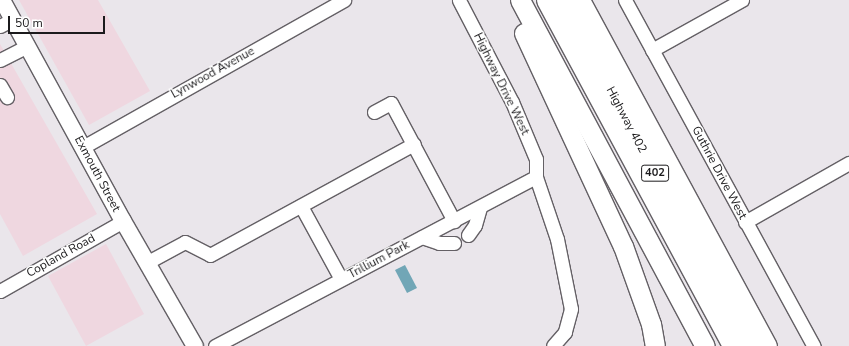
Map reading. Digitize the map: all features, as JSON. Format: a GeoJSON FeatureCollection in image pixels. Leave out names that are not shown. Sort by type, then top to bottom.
{"type":"FeatureCollection","features":[{"type":"Feature","properties":{"kind":"highway"},"geometry":{"type":"LineString","coordinates":[[507,0],[548,81],[623,246],[651,324],[655,346]]}},
{"type":"Feature","properties":{"kind":"highway"},"geometry":{"type":"LineString","coordinates":[[520,0],[705,346]]}},
{"type":"Feature","properties":{"kind":"highway"},"geometry":{"type":"LineString","coordinates":[[546,0],[732,346]]}},
{"type":"Feature","properties":{"kind":"highway","name":"Highway 402"},"geometry":{"type":"LineString","coordinates":[[562,0],[748,346]]}},
{"type":"Feature","properties":{"kind":"highway"},"geometry":{"type":"LineString","coordinates":[[580,0],[767,346]]}},
{"type":"Feature","properties":{"kind":"main road","name":"Exmouth Street"},"geometry":{"type":"LineString","coordinates":[[2,0],[6,22],[27,46],[83,147],[122,222],[195,346]]}},
{"type":"Feature","properties":{"kind":"street","name":"Lynwood Avenue"},"geometry":{"type":"LineString","coordinates":[[83,147],[344,0]]}},
{"type":"Feature","properties":{"kind":"street","name":"Highway Drive West"},"geometry":{"type":"LineString","coordinates":[[459,0],[512,102],[536,159],[537,173],[557,239],[571,309],[565,332],[553,346]]}},
{"type":"Feature","properties":{"kind":"street","name":"Guthrie Drive West"},"geometry":{"type":"LineString","coordinates":[[625,0],[814,346]]}},
{"type":"Feature","properties":{"kind":"street"},"geometry":{"type":"LineString","coordinates":[[652,50],[742,0]]}},
{"type":"Feature","properties":{"kind":"street"},"geometry":{"type":"LineString","coordinates":[[0,60],[27,46]]}},
{"type":"Feature","properties":{"kind":"street"},"geometry":{"type":"LineString","coordinates":[[0,85],[7,97]]}},
{"type":"Feature","properties":{"kind":"street"},"geometry":{"type":"LineString","coordinates":[[374,112],[391,103],[454,220]]}},
{"type":"Feature","properties":{"kind":"street"},"geometry":{"type":"LineString","coordinates":[[146,263],[185,242],[210,256],[414,144]]}},
{"type":"Feature","properties":{"kind":"street"},"geometry":{"type":"LineString","coordinates":[[745,222],[849,163]]}},
{"type":"Feature","properties":{"kind":"street","name":"Trillium Park"},"geometry":{"type":"LineString","coordinates":[[215,346],[454,220],[480,208],[537,173]]}},
{"type":"Feature","properties":{"kind":"street"},"geometry":{"type":"LineString","coordinates":[[301,206],[341,280]]}},
{"type":"Feature","properties":{"kind":"street"},"geometry":{"type":"LineString","coordinates":[[468,235],[475,224],[480,208]]}},
{"type":"Feature","properties":{"kind":"street","name":"Copland Road"},"geometry":{"type":"LineString","coordinates":[[0,291],[122,222]]}},
{"type":"Feature","properties":{"kind":"street"},"geometry":{"type":"LineString","coordinates":[[422,237],[439,242],[454,243]]}},
{"type":"Feature","properties":{"kind":"shaded area"},"geometry":{"type":"Polygon","coordinates":[[[19,0],[98,0],[150,91],[89,125],[19,0]]]}},
{"type":"Feature","properties":{"kind":"shaded area"},"geometry":{"type":"Polygon","coordinates":[[[0,44],[97,214],[23,256],[0,214],[0,44]]]}},
{"type":"Feature","properties":{"kind":"shaded area"},"geometry":{"type":"Polygon","coordinates":[[[106,244],[144,314],[86,346],[48,276],[106,244]]]}},
{"type":"Feature","properties":{"kind":"water"},"geometry":{"type":"Polygon","coordinates":[[[405,265],[417,288],[407,293],[395,270],[405,265]]]}}]}
